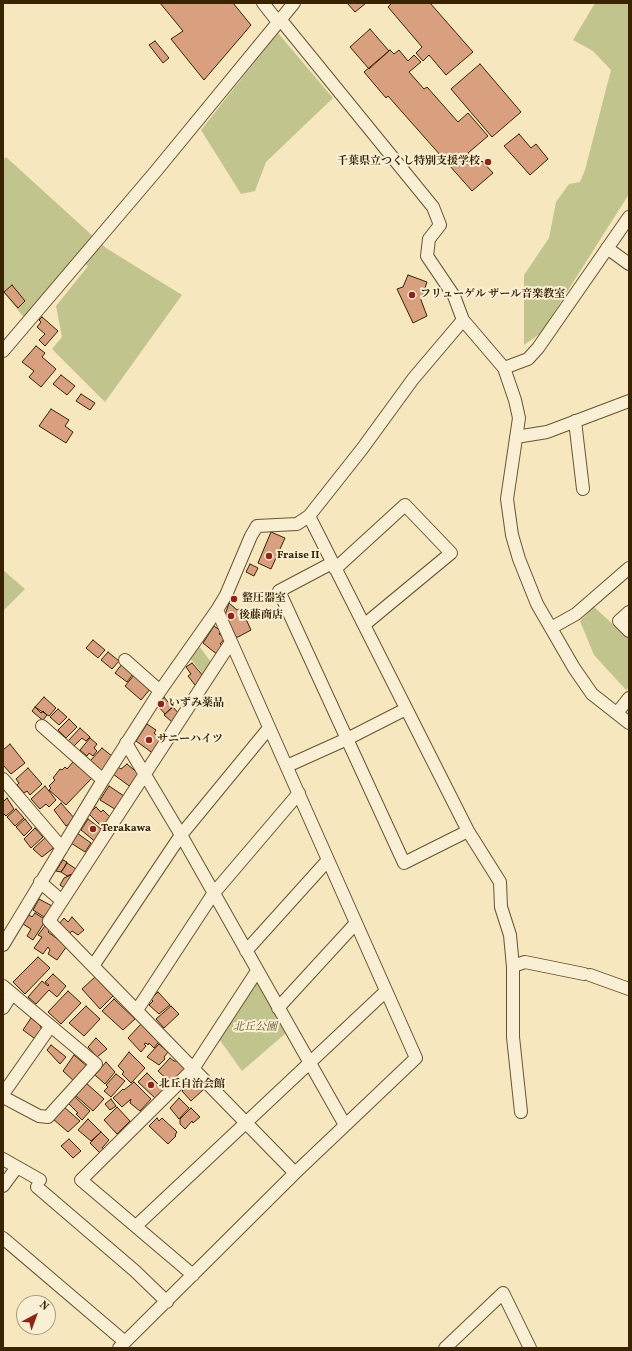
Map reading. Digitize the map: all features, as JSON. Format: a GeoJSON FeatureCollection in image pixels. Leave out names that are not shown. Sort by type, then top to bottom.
{"type":"FeatureCollection","features":[{"type":"Feature","properties":{"kind":"street"},"geometry":{"type":"LineString","coordinates":[[263,3],[279,20],[434,207],[440,225],[429,238],[427,256],[454,296],[463,320],[504,368],[515,400],[519,418],[507,499],[512,535],[537,604],[574,668],[592,694],[629,723]]}},
{"type":"Feature","properties":{"kind":"street"},"geometry":{"type":"LineString","coordinates":[[3,352],[156,171],[294,3]]}},
{"type":"Feature","properties":{"kind":"street"},"geometry":{"type":"LineString","coordinates":[[504,368],[528,359],[538,348],[629,217]]}},
{"type":"Feature","properties":{"kind":"street"},"geometry":{"type":"LineString","coordinates":[[607,248],[629,264]]}},
{"type":"Feature","properties":{"kind":"street"},"geometry":{"type":"LineString","coordinates":[[3,945],[126,743],[160,691],[217,610],[226,595],[251,536],[257,526],[297,524],[309,516],[362,449],[413,379],[463,320]]}},
{"type":"Feature","properties":{"kind":"street"},"geometry":{"type":"LineString","coordinates":[[516,437],[547,432],[629,401]]}},
{"type":"Feature","properties":{"kind":"street"},"geometry":{"type":"LineString","coordinates":[[575,421],[583,489]]}},
{"type":"Feature","properties":{"kind":"street"},"geometry":{"type":"LineString","coordinates":[[364,625],[450,553],[405,504],[334,566],[279,591],[404,863],[468,831]]}},
{"type":"Feature","properties":{"kind":"street"},"geometry":{"type":"LineString","coordinates":[[309,516],[468,831],[500,882],[501,907],[510,935],[513,966],[513,1037],[521,1112]]}},
{"type":"Feature","properties":{"kind":"street"},"geometry":{"type":"LineString","coordinates":[[551,628],[576,614],[629,568]]}},
{"type":"Feature","properties":{"kind":"street"},"geometry":{"type":"LineString","coordinates":[[3,1238],[122,1345],[345,1125],[416,1058],[217,610]]}},
{"type":"Feature","properties":{"kind":"street"},"geometry":{"type":"LineString","coordinates":[[629,612],[619,621],[629,631]]}},
{"type":"Feature","properties":{"kind":"street"},"geometry":{"type":"LineString","coordinates":[[231,642],[49,921],[295,1174]]}},
{"type":"Feature","properties":{"kind":"street"},"geometry":{"type":"LineString","coordinates":[[125,660],[160,691]]}},
{"type":"Feature","properties":{"kind":"street"},"geometry":{"type":"LineString","coordinates":[[617,713],[629,698]]}},
{"type":"Feature","properties":{"kind":"street"},"geometry":{"type":"LineString","coordinates":[[287,766],[347,739],[406,709]]}},
{"type":"Feature","properties":{"kind":"street"},"geometry":{"type":"LineString","coordinates":[[42,726],[103,780]]}},
{"type":"Feature","properties":{"kind":"street"},"geometry":{"type":"LineString","coordinates":[[93,966],[181,836],[269,728]]}},
{"type":"Feature","properties":{"kind":"street"},"geometry":{"type":"LineString","coordinates":[[126,743],[181,836],[345,1125]]}},
{"type":"Feature","properties":{"kind":"street"},"geometry":{"type":"LineString","coordinates":[[3,779],[62,848]]}},
{"type":"Feature","properties":{"kind":"street"},"geometry":{"type":"LineString","coordinates":[[137,1010],[213,894],[299,793]]}},
{"type":"Feature","properties":{"kind":"street"},"geometry":{"type":"LineString","coordinates":[[246,951],[328,860]]}},
{"type":"Feature","properties":{"kind":"street"},"geometry":{"type":"LineString","coordinates":[[40,882],[62,901]]}},
{"type":"Feature","properties":{"kind":"street"},"geometry":{"type":"LineString","coordinates":[[278,1008],[356,923]]}},
{"type":"Feature","properties":{"kind":"street"},"geometry":{"type":"LineString","coordinates":[[513,966],[525,962],[587,974],[629,989]]}},
{"type":"Feature","properties":{"kind":"street"},"geometry":{"type":"LineString","coordinates":[[193,1275],[81,1180],[193,1069],[257,971]]}},
{"type":"Feature","properties":{"kind":"street"},"geometry":{"type":"LineString","coordinates":[[3,1008],[8,990],[50,1027],[96,1064],[48,1117],[39,1116],[3,1096],[50,1027]]}},
{"type":"Feature","properties":{"kind":"street"},"geometry":{"type":"LineString","coordinates":[[136,1226],[386,991]]}},
{"type":"Feature","properties":{"kind":"street"},"geometry":{"type":"LineString","coordinates":[[3,1159],[39,1183],[167,1302]]}},
{"type":"Feature","properties":{"kind":"street"},"geometry":{"type":"LineString","coordinates":[[3,1186],[17,1167]]}},
{"type":"Feature","properties":{"kind":"street"},"geometry":{"type":"LineString","coordinates":[[445,1348],[503,1293],[530,1348]]}},
{"type":"Feature","properties":{"kind":"green space"},"geometry":{"type":"Polygon","coordinates":[[[595,3],[629,3],[629,194],[541,333],[524,345],[524,275],[549,238],[556,202],[569,184],[580,182],[585,170],[611,70],[593,51],[573,40],[595,3]]]}},
{"type":"Feature","properties":{"kind":"green space"},"geometry":{"type":"Polygon","coordinates":[[[278,33],[333,98],[266,162],[255,191],[241,194],[201,130],[278,33]]]}},
{"type":"Feature","properties":{"kind":"green space"},"geometry":{"type":"Polygon","coordinates":[[[6,157],[106,248],[182,295],[105,402],[52,349],[62,337],[56,306],[88,266],[78,259],[26,320],[3,292],[3,160],[6,157]]]}},
{"type":"Feature","properties":{"kind":"green space"},"geometry":{"type":"Polygon","coordinates":[[[3,570],[25,589],[3,611],[3,570]]]}},
{"type":"Feature","properties":{"kind":"green space"},"geometry":{"type":"Polygon","coordinates":[[[594,607],[629,639],[629,687],[626,690],[594,655],[580,621],[594,607]]]}},
{"type":"Feature","properties":{"kind":"green space"},"geometry":{"type":"Polygon","coordinates":[[[199,646],[214,666],[206,678],[190,658],[199,646]]]}},
{"type":"Feature","properties":{"kind":"green space","name":"北丘公園"},"geometry":{"type":"Polygon","coordinates":[[[257,981],[286,1033],[242,1071],[219,1039],[257,981]]]}},
{"type":"Feature","properties":{"kind":"building"},"geometry":{"type":"Polygon","coordinates":[[[160,3],[233,3],[251,25],[204,80],[171,39],[183,31],[160,3]]]}},
{"type":"Feature","properties":{"kind":"building"},"geometry":{"type":"Polygon","coordinates":[[[347,3],[366,3],[355,12],[347,3]]]}},
{"type":"Feature","properties":{"kind":"building"},"geometry":{"type":"Polygon","coordinates":[[[392,3],[430,3],[473,52],[446,75],[429,55],[423,61],[416,53],[422,47],[388,7],[392,3]]]}},
{"type":"Feature","properties":{"kind":"building"},"geometry":{"type":"Polygon","coordinates":[[[370,29],[389,51],[369,69],[350,47],[370,29]]]}},
{"type":"Feature","properties":{"kind":"building"},"geometry":{"type":"Polygon","coordinates":[[[155,41],[169,58],[163,63],[149,45],[155,41]]]}},
{"type":"Feature","properties":{"kind":"building"},"geometry":{"type":"Polygon","coordinates":[[[390,50],[394,54],[399,50],[408,61],[414,55],[421,62],[409,72],[424,89],[427,87],[458,122],[468,113],[488,136],[468,153],[478,165],[482,161],[493,173],[472,191],[388,96],[386,98],[364,72],[390,50]]]}},
{"type":"Feature","properties":{"kind":"building"},"geometry":{"type":"Polygon","coordinates":[[[480,64],[521,112],[492,137],[451,89],[480,64]]]}},
{"type":"Feature","properties":{"kind":"building"},"geometry":{"type":"Polygon","coordinates":[[[519,134],[531,148],[536,144],[548,159],[530,175],[504,146],[519,134]]]}},
{"type":"Feature","properties":{"kind":"building","name":"フリューゲル ザール音楽教室"},"geometry":{"type":"Polygon","coordinates":[[[408,275],[427,282],[421,300],[427,316],[413,323],[397,289],[403,287],[408,275]]]}},
{"type":"Feature","properties":{"kind":"building"},"geometry":{"type":"Polygon","coordinates":[[[12,285],[25,301],[18,308],[4,292],[12,285]]]}},
{"type":"Feature","properties":{"kind":"building"},"geometry":{"type":"Polygon","coordinates":[[[42,317],[58,331],[45,346],[39,340],[45,334],[37,327],[41,322],[39,320],[42,317]]]}},
{"type":"Feature","properties":{"kind":"building"},"geometry":{"type":"Polygon","coordinates":[[[36,346],[45,353],[42,357],[56,369],[41,387],[29,377],[34,371],[22,362],[36,346]]]}},
{"type":"Feature","properties":{"kind":"building"},"geometry":{"type":"Polygon","coordinates":[[[61,375],[75,386],[67,395],[53,384],[61,375]]]}},
{"type":"Feature","properties":{"kind":"building"},"geometry":{"type":"Polygon","coordinates":[[[81,394],[95,403],[90,410],[76,401],[81,394]]]}},
{"type":"Feature","properties":{"kind":"building"},"geometry":{"type":"Polygon","coordinates":[[[51,409],[69,420],[65,426],[73,432],[66,443],[39,426],[51,409]]]}},
{"type":"Feature","properties":{"kind":"building","name":"Fraise II"},"geometry":{"type":"Polygon","coordinates":[[[271,532],[285,538],[271,569],[258,563],[271,532]]]}},
{"type":"Feature","properties":{"kind":"building"},"geometry":{"type":"Polygon","coordinates":[[[250,564],[258,568],[254,576],[246,572],[250,564]]]}},
{"type":"Feature","properties":{"kind":"building"},"geometry":{"type":"Polygon","coordinates":[[[229,603],[237,610],[241,608],[251,630],[238,637],[236,637],[225,615],[229,603]]]}},
{"type":"Feature","properties":{"kind":"building"},"geometry":{"type":"Polygon","coordinates":[[[214,626],[221,631],[219,634],[225,638],[220,644],[225,647],[219,656],[203,643],[214,626]]]}},
{"type":"Feature","properties":{"kind":"building"},"geometry":{"type":"Polygon","coordinates":[[[93,640],[105,650],[98,658],[86,648],[93,640]]]}},
{"type":"Feature","properties":{"kind":"building"},"geometry":{"type":"Polygon","coordinates":[[[108,652],[119,661],[112,669],[101,660],[108,652]]]}},
{"type":"Feature","properties":{"kind":"building"},"geometry":{"type":"Polygon","coordinates":[[[192,663],[205,678],[195,685],[188,676],[191,674],[186,667],[192,663]]]}},
{"type":"Feature","properties":{"kind":"building"},"geometry":{"type":"Polygon","coordinates":[[[122,664],[133,674],[127,682],[115,673],[122,664]]]}},
{"type":"Feature","properties":{"kind":"building"},"geometry":{"type":"Polygon","coordinates":[[[135,674],[151,688],[141,700],[125,686],[135,674]]]}},
{"type":"Feature","properties":{"kind":"building"},"geometry":{"type":"Polygon","coordinates":[[[44,697],[56,708],[49,716],[35,707],[44,697]]]}},
{"type":"Feature","properties":{"kind":"building"},"geometry":{"type":"Polygon","coordinates":[[[164,697],[172,707],[165,714],[158,706],[164,697]]]}},
{"type":"Feature","properties":{"kind":"building"},"geometry":{"type":"Polygon","coordinates":[[[35,707],[41,713],[43,711],[47,715],[43,720],[32,711],[35,707]]]}},
{"type":"Feature","properties":{"kind":"building"},"geometry":{"type":"Polygon","coordinates":[[[173,707],[180,715],[172,722],[164,715],[173,707]]]}},
{"type":"Feature","properties":{"kind":"building"},"geometry":{"type":"Polygon","coordinates":[[[58,709],[67,717],[59,725],[50,717],[58,709]]]}},
{"type":"Feature","properties":{"kind":"building"},"geometry":{"type":"Polygon","coordinates":[[[69,719],[77,727],[66,738],[58,730],[69,719]]]}},
{"type":"Feature","properties":{"kind":"building","name":"サニーハイツ"},"geometry":{"type":"Polygon","coordinates":[[[147,724],[156,730],[154,733],[163,741],[154,754],[136,741],[147,724]]]}},
{"type":"Feature","properties":{"kind":"building"},"geometry":{"type":"Polygon","coordinates":[[[80,728],[90,737],[86,741],[82,738],[74,746],[68,741],[80,728]]]}},
{"type":"Feature","properties":{"kind":"building"},"geometry":{"type":"Polygon","coordinates":[[[90,738],[97,744],[94,748],[97,751],[93,756],[89,753],[87,756],[80,750],[90,738]]]}},
{"type":"Feature","properties":{"kind":"building"},"geometry":{"type":"Polygon","coordinates":[[[10,744],[25,763],[11,774],[3,765],[3,750],[10,744]]]}},
{"type":"Feature","properties":{"kind":"building"},"geometry":{"type":"Polygon","coordinates":[[[102,748],[113,757],[102,772],[90,761],[102,748]]]}},
{"type":"Feature","properties":{"kind":"building"},"geometry":{"type":"Polygon","coordinates":[[[73,762],[92,778],[66,805],[49,790],[51,788],[49,786],[55,780],[53,778],[60,769],[62,770],[65,767],[67,769],[73,762]]]}},
{"type":"Feature","properties":{"kind":"building"},"geometry":{"type":"Polygon","coordinates":[[[127,764],[140,775],[132,788],[113,774],[118,767],[121,769],[127,764]]]}},
{"type":"Feature","properties":{"kind":"building"},"geometry":{"type":"Polygon","coordinates":[[[28,768],[42,784],[30,795],[27,791],[24,793],[17,785],[19,783],[16,779],[28,768]]]}},
{"type":"Feature","properties":{"kind":"building"},"geometry":{"type":"Polygon","coordinates":[[[45,786],[56,800],[49,807],[46,804],[40,809],[31,799],[45,786]]]}},
{"type":"Feature","properties":{"kind":"building"},"geometry":{"type":"Polygon","coordinates":[[[109,786],[127,798],[118,811],[100,800],[109,786]]]}},
{"type":"Feature","properties":{"kind":"building"},"geometry":{"type":"Polygon","coordinates":[[[7,798],[14,809],[6,816],[3,813],[3,802],[7,798]]]}},
{"type":"Feature","properties":{"kind":"building"},"geometry":{"type":"Polygon","coordinates":[[[61,803],[75,819],[66,826],[54,810],[61,803]]]}},
{"type":"Feature","properties":{"kind":"building"},"geometry":{"type":"Polygon","coordinates":[[[96,807],[101,812],[103,810],[114,821],[105,830],[89,814],[96,807]]]}},
{"type":"Feature","properties":{"kind":"building"},"geometry":{"type":"Polygon","coordinates":[[[16,809],[24,818],[15,826],[7,817],[16,809]]]}},
{"type":"Feature","properties":{"kind":"building"},"geometry":{"type":"Polygon","coordinates":[[[25,819],[32,828],[24,836],[16,827],[25,819]]]}},
{"type":"Feature","properties":{"kind":"building"},"geometry":{"type":"Polygon","coordinates":[[[88,819],[105,832],[97,843],[81,830],[88,819]]]}},
{"type":"Feature","properties":{"kind":"building"},"geometry":{"type":"Polygon","coordinates":[[[35,828],[43,837],[31,848],[24,839],[35,828]]]}},
{"type":"Feature","properties":{"kind":"building"},"geometry":{"type":"Polygon","coordinates":[[[77,833],[91,843],[85,852],[71,843],[77,833]]]}},
{"type":"Feature","properties":{"kind":"building"},"geometry":{"type":"Polygon","coordinates":[[[47,836],[56,846],[42,857],[33,849],[47,836]]]}},
{"type":"Feature","properties":{"kind":"building"},"geometry":{"type":"Polygon","coordinates":[[[63,860],[67,862],[64,868],[61,872],[56,871],[63,860]]]}},
{"type":"Feature","properties":{"kind":"building"},"geometry":{"type":"Polygon","coordinates":[[[67,863],[79,871],[67,876],[61,872],[67,863]]]}},
{"type":"Feature","properties":{"kind":"building"},"geometry":{"type":"Polygon","coordinates":[[[73,874],[67,890],[60,885],[64,878],[73,874]]]}},
{"type":"Feature","properties":{"kind":"building"},"geometry":{"type":"Polygon","coordinates":[[[39,899],[52,906],[44,917],[33,910],[39,899]]]}},
{"type":"Feature","properties":{"kind":"building"},"geometry":{"type":"Polygon","coordinates":[[[35,913],[46,920],[33,940],[27,936],[31,929],[23,924],[29,915],[32,917],[35,913]]]}},
{"type":"Feature","properties":{"kind":"building"},"geometry":{"type":"Polygon","coordinates":[[[72,917],[84,930],[78,935],[72,931],[69,934],[59,924],[64,918],[68,922],[72,917]]]}},
{"type":"Feature","properties":{"kind":"building"},"geometry":{"type":"Polygon","coordinates":[[[45,926],[50,930],[48,932],[67,946],[57,960],[48,954],[50,950],[48,947],[43,954],[34,948],[42,937],[38,935],[45,926]]]}},
{"type":"Feature","properties":{"kind":"building"},"geometry":{"type":"Polygon","coordinates":[[[38,957],[50,968],[25,994],[13,982],[38,957]]]}},
{"type":"Feature","properties":{"kind":"building"},"geometry":{"type":"Polygon","coordinates":[[[53,974],[66,986],[57,997],[49,990],[36,1004],[28,997],[42,981],[48,986],[49,985],[45,982],[53,974]]]}},
{"type":"Feature","properties":{"kind":"building"},"geometry":{"type":"Polygon","coordinates":[[[95,977],[113,996],[100,1009],[82,989],[95,977]]]}},
{"type":"Feature","properties":{"kind":"building"},"geometry":{"type":"Polygon","coordinates":[[[68,991],[81,1003],[61,1024],[48,1012],[68,991]]]}},
{"type":"Feature","properties":{"kind":"building"},"geometry":{"type":"Polygon","coordinates":[[[158,992],[170,1005],[159,1014],[149,1005],[153,1001],[151,999],[158,992]]]}},
{"type":"Feature","properties":{"kind":"building"},"geometry":{"type":"Polygon","coordinates":[[[114,999],[135,1019],[123,1030],[102,1011],[114,999]]]}},
{"type":"Feature","properties":{"kind":"building"},"geometry":{"type":"Polygon","coordinates":[[[86,1006],[100,1019],[84,1036],[69,1023],[86,1006]]]}},
{"type":"Feature","properties":{"kind":"building"},"geometry":{"type":"Polygon","coordinates":[[[171,1006],[179,1014],[164,1028],[156,1019],[171,1006]]]}},
{"type":"Feature","properties":{"kind":"building"},"geometry":{"type":"Polygon","coordinates":[[[31,1018],[45,1031],[38,1041],[23,1030],[31,1018]]]}},
{"type":"Feature","properties":{"kind":"building"},"geometry":{"type":"Polygon","coordinates":[[[141,1024],[148,1028],[146,1030],[151,1035],[161,1039],[154,1048],[149,1043],[148,1045],[146,1043],[144,1044],[146,1046],[141,1052],[128,1038],[141,1024]]]}},
{"type":"Feature","properties":{"kind":"building"},"geometry":{"type":"Polygon","coordinates":[[[96,1038],[107,1049],[97,1057],[88,1047],[96,1038]]]}},
{"type":"Feature","properties":{"kind":"building"},"geometry":{"type":"Polygon","coordinates":[[[159,1044],[168,1052],[164,1057],[165,1059],[159,1065],[147,1057],[159,1044]]]}},
{"type":"Feature","properties":{"kind":"building"},"geometry":{"type":"Polygon","coordinates":[[[51,1045],[66,1057],[60,1064],[47,1050],[51,1045]]]}},
{"type":"Feature","properties":{"kind":"building"},"geometry":{"type":"Polygon","coordinates":[[[129,1052],[145,1068],[131,1083],[122,1074],[124,1072],[118,1066],[129,1052]]]}},
{"type":"Feature","properties":{"kind":"building"},"geometry":{"type":"Polygon","coordinates":[[[74,1055],[88,1067],[75,1082],[63,1071],[74,1055]]]}},
{"type":"Feature","properties":{"kind":"building"},"geometry":{"type":"Polygon","coordinates":[[[170,1058],[174,1061],[178,1061],[187,1070],[172,1084],[158,1071],[170,1058]]]}},
{"type":"Feature","properties":{"kind":"building"},"geometry":{"type":"Polygon","coordinates":[[[106,1062],[115,1072],[105,1084],[95,1075],[106,1062]]]}},
{"type":"Feature","properties":{"kind":"building"},"geometry":{"type":"Polygon","coordinates":[[[147,1073],[164,1090],[156,1099],[138,1082],[147,1073]]]}},
{"type":"Feature","properties":{"kind":"building"},"geometry":{"type":"Polygon","coordinates":[[[116,1074],[125,1081],[111,1097],[104,1091],[108,1087],[106,1085],[116,1074]]]}},
{"type":"Feature","properties":{"kind":"building"},"geometry":{"type":"Polygon","coordinates":[[[195,1079],[204,1089],[191,1101],[182,1091],[195,1079]]]}},
{"type":"Feature","properties":{"kind":"building"},"geometry":{"type":"Polygon","coordinates":[[[134,1082],[151,1099],[140,1111],[130,1103],[131,1099],[122,1107],[113,1098],[134,1082]]]}},
{"type":"Feature","properties":{"kind":"building"},"geometry":{"type":"Polygon","coordinates":[[[86,1083],[104,1099],[93,1111],[75,1095],[86,1083]]]}},
{"type":"Feature","properties":{"kind":"building"},"geometry":{"type":"Polygon","coordinates":[[[74,1096],[90,1111],[82,1120],[76,1114],[78,1113],[68,1103],[74,1096]]]}},
{"type":"Feature","properties":{"kind":"building"},"geometry":{"type":"Polygon","coordinates":[[[179,1098],[189,1108],[179,1119],[170,1108],[179,1098]]]}},
{"type":"Feature","properties":{"kind":"building"},"geometry":{"type":"Polygon","coordinates":[[[111,1099],[116,1106],[110,1110],[105,1104],[111,1099]]]}},
{"type":"Feature","properties":{"kind":"building"},"geometry":{"type":"Polygon","coordinates":[[[64,1107],[80,1121],[68,1132],[53,1119],[64,1107]]]}},
{"type":"Feature","properties":{"kind":"building"},"geometry":{"type":"Polygon","coordinates":[[[117,1107],[130,1121],[117,1134],[104,1120],[117,1107]]]}},
{"type":"Feature","properties":{"kind":"building"},"geometry":{"type":"Polygon","coordinates":[[[191,1108],[200,1117],[193,1123],[192,1121],[185,1129],[180,1124],[180,1119],[191,1108]]]}},
{"type":"Feature","properties":{"kind":"building"},"geometry":{"type":"Polygon","coordinates":[[[157,1118],[159,1121],[162,1118],[177,1132],[175,1135],[176,1136],[168,1144],[149,1126],[157,1118]]]}},
{"type":"Feature","properties":{"kind":"building"},"geometry":{"type":"Polygon","coordinates":[[[88,1119],[101,1132],[91,1141],[78,1130],[88,1119]]]}},
{"type":"Feature","properties":{"kind":"building"},"geometry":{"type":"Polygon","coordinates":[[[101,1132],[109,1140],[102,1148],[104,1149],[100,1153],[90,1143],[101,1132]]]}},
{"type":"Feature","properties":{"kind":"building"},"geometry":{"type":"Polygon","coordinates":[[[69,1139],[81,1151],[73,1158],[61,1146],[69,1139]]]}},
{"type":"Feature","properties":{"kind":"place","name":"千葉県立つくし特別支援学校"},"geometry":{"type":"Point","coordinates":[488,162]}},
{"type":"Feature","properties":{"kind":"place","name":"フリューゲル ザール音楽教室"},"geometry":{"type":"Point","coordinates":[412,295]}},
{"type":"Feature","properties":{"kind":"place","name":"Fraise II"},"geometry":{"type":"Point","coordinates":[269,556]}},
{"type":"Feature","properties":{"kind":"place","name":"整圧器室"},"geometry":{"type":"Point","coordinates":[234,599]}},
{"type":"Feature","properties":{"kind":"place","name":"後藤商店"},"geometry":{"type":"Point","coordinates":[231,616]}},
{"type":"Feature","properties":{"kind":"place","name":"いずみ薬品"},"geometry":{"type":"Point","coordinates":[161,704]}},
{"type":"Feature","properties":{"kind":"place","name":"サニーハイツ"},"geometry":{"type":"Point","coordinates":[149,740]}},
{"type":"Feature","properties":{"kind":"place","name":"Terakawa"},"geometry":{"type":"Point","coordinates":[93,829]}},
{"type":"Feature","properties":{"kind":"place","name":"北丘自治会館"},"geometry":{"type":"Point","coordinates":[151,1085]}}]}
